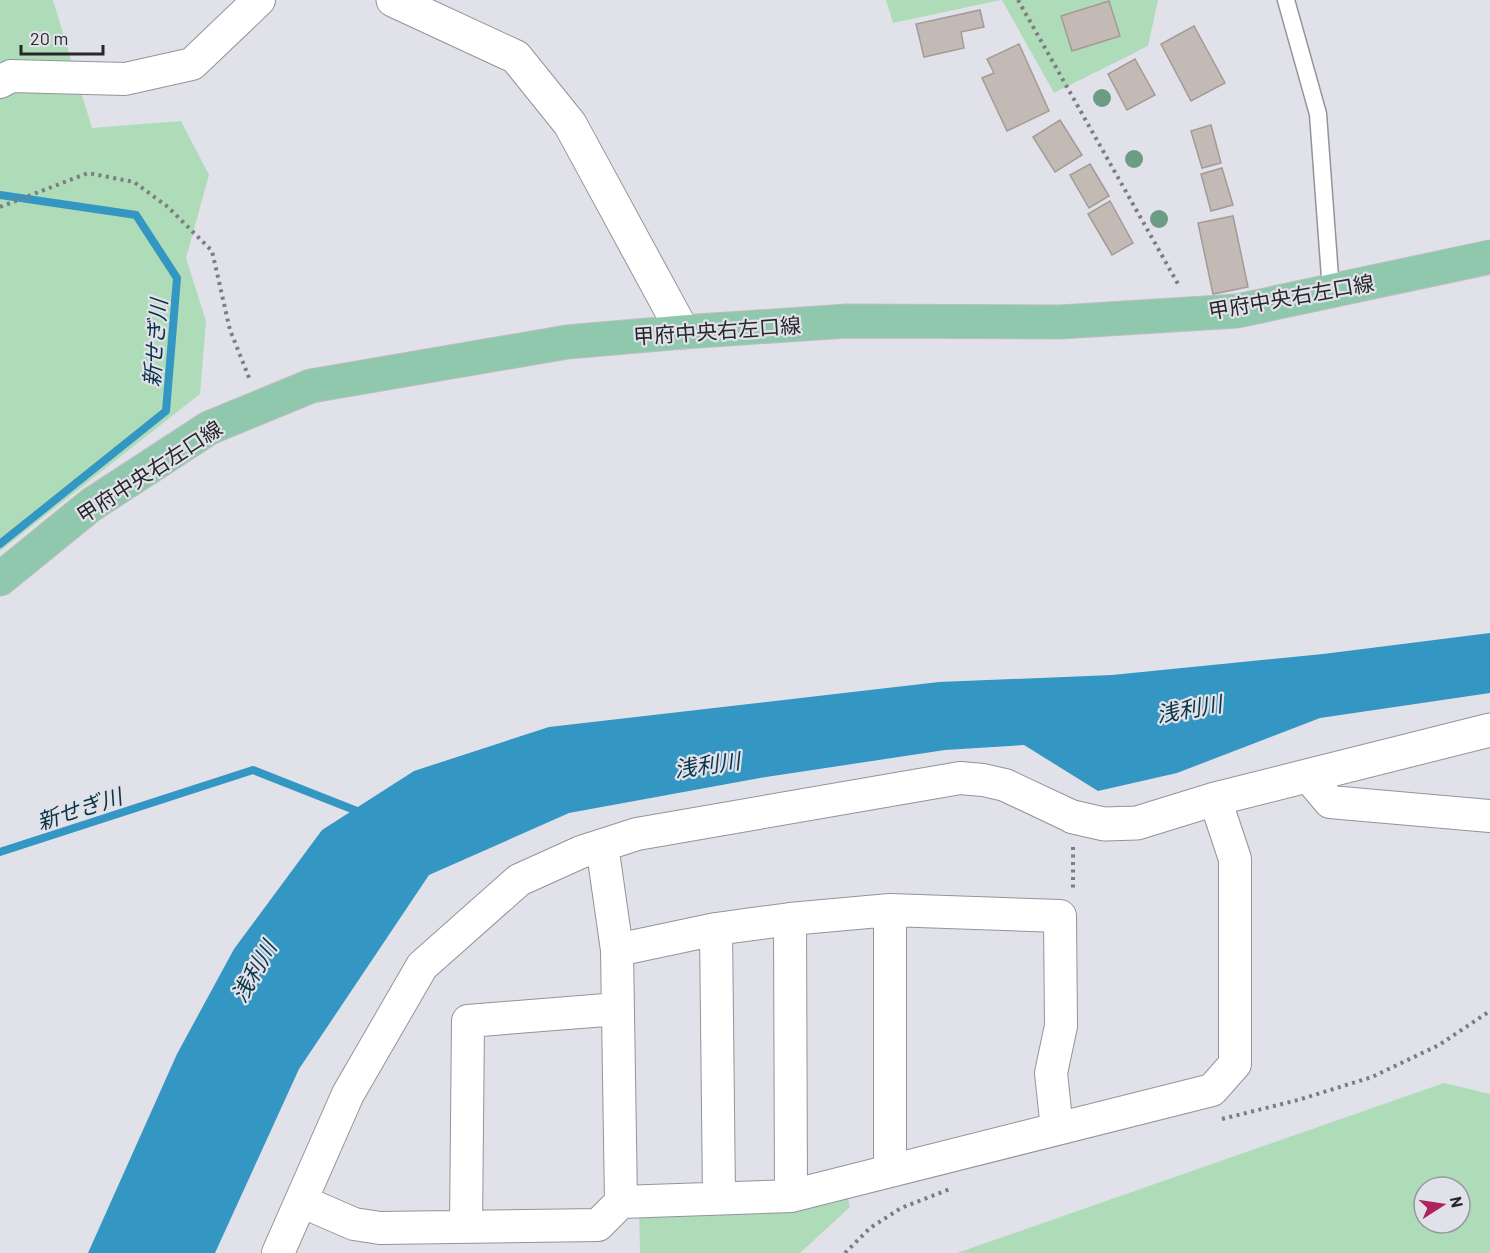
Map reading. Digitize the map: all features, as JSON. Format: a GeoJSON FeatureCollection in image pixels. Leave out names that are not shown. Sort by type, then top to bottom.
{"type":"FeatureCollection","features":[{"type":"Feature","properties":{"kind":"main road","name":"甲府中央右左口線"},"geometry":{"type":"LineString","coordinates":[[0,579],[91,505],[209,428],[311,386],[567,342],[683,332],[847,321],[1060,322],[1237,311],[1490,257]]}},
{"type":"Feature","properties":{"kind":"street"},"geometry":{"type":"LineString","coordinates":[[0,82],[11,76],[125,79],[192,64],[259,0]]}},
{"type":"Feature","properties":{"kind":"street"},"geometry":{"type":"LineString","coordinates":[[393,0],[516,57],[570,124],[683,332]]}},
{"type":"Feature","properties":{"kind":"street"},"geometry":{"type":"LineString","coordinates":[[278,1253],[348,1094],[422,966],[519,880],[581,852],[637,834],[960,778],[1005,785],[1073,817],[1104,824],[1137,823],[1215,799],[1490,730]]}},
{"type":"Feature","properties":{"kind":"street"},"geometry":{"type":"LineString","coordinates":[[1308,776],[1330,801],[1490,816]]}},
{"type":"Feature","properties":{"kind":"street"},"geometry":{"type":"LineString","coordinates":[[301,1201],[354,1224],[380,1228],[598,1225],[621,1202],[791,1196],[1212,1090],[1235,1064],[1235,859],[1215,799]]}},
{"type":"Feature","properties":{"kind":"street"},"geometry":{"type":"LineString","coordinates":[[602,845],[617,950],[621,1202]]}},
{"type":"Feature","properties":{"kind":"street"},"geometry":{"type":"LineString","coordinates":[[617,950],[716,929],[790,919],[890,910],[1060,916],[1061,1026],[1051,1073],[1057,1129]]}},
{"type":"Feature","properties":{"kind":"street"},"geometry":{"type":"LineString","coordinates":[[890,910],[890,1171]]}},
{"type":"Feature","properties":{"kind":"street"},"geometry":{"type":"LineString","coordinates":[[790,919],[791,1196]]}},
{"type":"Feature","properties":{"kind":"street"},"geometry":{"type":"LineString","coordinates":[[716,929],[719,1198]]}},
{"type":"Feature","properties":{"kind":"street"},"geometry":{"type":"LineString","coordinates":[[466,1227],[468,1021],[618,1009]]}},
{"type":"Feature","properties":{"kind":"lane"},"geometry":{"type":"LineString","coordinates":[[1286,0],[1318,114],[1331,291]]}},
{"type":"Feature","properties":{"kind":"path"},"geometry":{"type":"LineString","coordinates":[[1018,0],[1194,313]]}},
{"type":"Feature","properties":{"kind":"path"},"geometry":{"type":"LineString","coordinates":[[0,207],[88,173],[134,182],[168,207],[212,251],[230,330],[261,405]]}},
{"type":"Feature","properties":{"kind":"path"},"geometry":{"type":"LineString","coordinates":[[1060,916],[1073,909],[1073,817]]}},
{"type":"Feature","properties":{"kind":"green space"},"geometry":{"type":"Polygon","coordinates":[[[0,0],[53,0],[92,128],[181,121],[209,175],[186,258],[206,321],[200,394],[0,551],[0,0]]]}},
{"type":"Feature","properties":{"kind":"green space"},"geometry":{"type":"Polygon","coordinates":[[[886,0],[1001,0],[893,23],[886,0]]]}},
{"type":"Feature","properties":{"kind":"green space"},"geometry":{"type":"Polygon","coordinates":[[[1002,0],[1158,0],[1148,46],[1054,93],[1002,0]]]}},
{"type":"Feature","properties":{"kind":"green space"},"geometry":{"type":"Polygon","coordinates":[[[1444,1083],[1490,1094],[1490,1253],[957,1253],[1444,1083]]]}},
{"type":"Feature","properties":{"kind":"green space"},"geometry":{"type":"Polygon","coordinates":[[[847,1195],[850,1207],[800,1253],[640,1253],[639,1210],[847,1195]]]}},
{"type":"Feature","properties":{"kind":"water","name":"浅利川"},"geometry":{"type":"Polygon","coordinates":[[[1490,633],[1490,693],[1320,718],[1177,773],[1098,791],[1024,745],[945,750],[766,777],[569,813],[429,875],[299,1069],[215,1253],[88,1253],[177,1054],[234,949],[322,830],[414,771],[549,727],[939,682],[1112,675],[1323,654],[1490,633]]]}},
{"type":"Feature","properties":{"kind":"building"},"geometry":{"type":"Polygon","coordinates":[[[1109,1],[1120,36],[1072,51],[1061,16],[1109,1]]]}},
{"type":"Feature","properties":{"kind":"building"},"geometry":{"type":"Polygon","coordinates":[[[980,10],[984,27],[961,32],[964,48],[924,57],[916,24],[980,10]]]}},
{"type":"Feature","properties":{"kind":"building"},"geometry":{"type":"Polygon","coordinates":[[[1194,26],[1225,83],[1191,101],[1161,44],[1194,26]]]}},
{"type":"Feature","properties":{"kind":"building"},"geometry":{"type":"Polygon","coordinates":[[[1019,44],[1049,111],[1007,131],[982,78],[994,73],[987,59],[1019,44]]]}},
{"type":"Feature","properties":{"kind":"building"},"geometry":{"type":"Polygon","coordinates":[[[1135,59],[1155,95],[1127,110],[1108,74],[1135,59]]]}},
{"type":"Feature","properties":{"kind":"building"},"geometry":{"type":"Polygon","coordinates":[[[1060,120],[1082,155],[1055,172],[1033,137],[1060,120]]]}},
{"type":"Feature","properties":{"kind":"building"},"geometry":{"type":"Polygon","coordinates":[[[1211,125],[1221,163],[1202,168],[1191,131],[1211,125]]]}},
{"type":"Feature","properties":{"kind":"building"},"geometry":{"type":"Polygon","coordinates":[[[1090,164],[1109,196],[1089,208],[1070,175],[1090,164]]]}},
{"type":"Feature","properties":{"kind":"building"},"geometry":{"type":"Polygon","coordinates":[[[1222,168],[1233,205],[1211,211],[1201,174],[1222,168]]]}},
{"type":"Feature","properties":{"kind":"building"},"geometry":{"type":"Polygon","coordinates":[[[1110,201],[1133,243],[1112,255],[1088,214],[1110,201]]]}},
{"type":"Feature","properties":{"kind":"building"},"geometry":{"type":"Polygon","coordinates":[[[1233,216],[1248,287],[1213,294],[1198,223],[1233,216]]]}},
{"type":"Feature","properties":{"kind":"waterway","name":"新せぎ川"},"geometry":{"type":"LineString","coordinates":[[0,195],[136,215],[177,278],[166,411],[0,544]]}},
{"type":"Feature","properties":{"kind":"waterway","name":"新せぎ川"},"geometry":{"type":"LineString","coordinates":[[0,852],[253,770],[362,813]]}}]}
